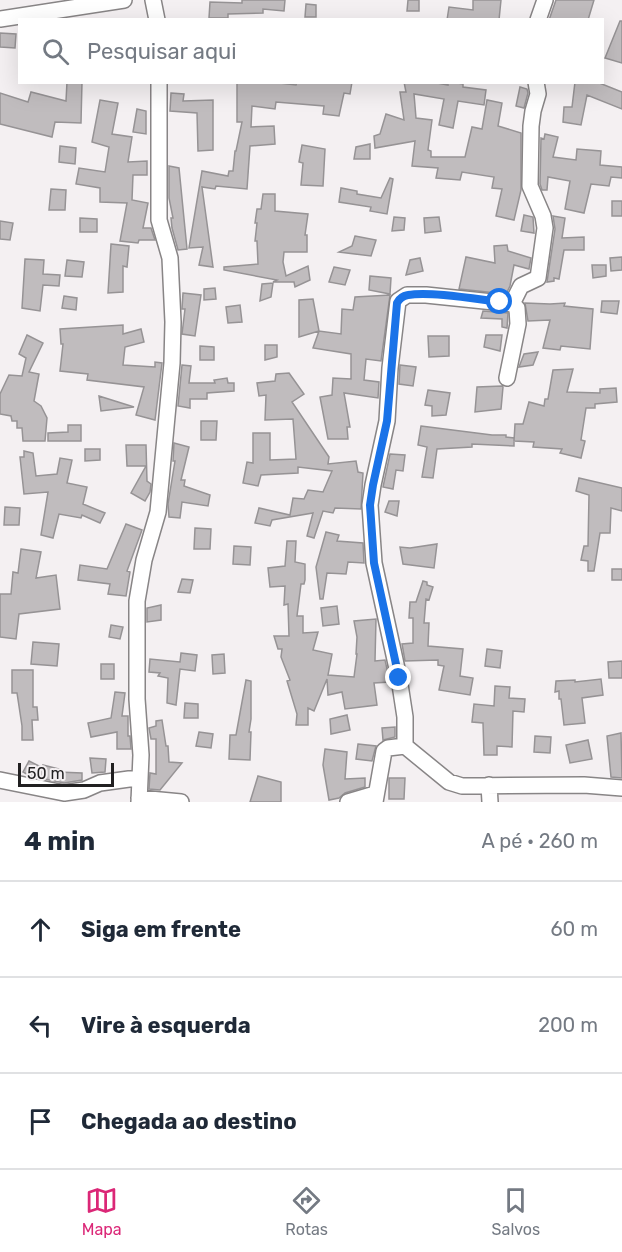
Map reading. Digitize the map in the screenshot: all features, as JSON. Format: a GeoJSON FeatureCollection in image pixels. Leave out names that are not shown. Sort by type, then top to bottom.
{"type":"FeatureCollection","features":[{"type":"Feature","properties":{"kind":"street"},"geometry":{"type":"LineString","coordinates":[[0,19],[124,0]]}},
{"type":"Feature","properties":{"kind":"street"},"geometry":{"type":"LineString","coordinates":[[153,0],[157,18]]}},
{"type":"Feature","properties":{"kind":"street"},"geometry":{"type":"LineString","coordinates":[[538,18],[545,0]]}},
{"type":"Feature","properties":{"kind":"street"},"geometry":{"type":"LineString","coordinates":[[159,84],[159,220],[170,258],[172,363],[158,512],[144,560],[137,602],[137,699],[141,755],[139,800],[181,802]]}},
{"type":"Feature","properties":{"kind":"street"},"geometry":{"type":"LineString","coordinates":[[512,303],[520,286],[538,278],[545,228],[543,216],[530,186],[531,126],[538,94],[536,84]]}},
{"type":"Feature","properties":{"kind":"street"},"geometry":{"type":"LineString","coordinates":[[405,746],[405,717],[399,678],[374,563],[370,505],[387,421],[397,303],[400,298],[407,295],[426,295],[512,303],[517,308],[518,324],[507,378]]}},
{"type":"Feature","properties":{"kind":"street"},"geometry":{"type":"LineString","coordinates":[[348,802],[375,798],[384,751],[388,748],[405,746],[449,782],[462,786],[585,785],[622,788]]}},
{"type":"Feature","properties":{"kind":"street"},"geometry":{"type":"LineString","coordinates":[[0,780],[64,793],[84,790],[100,783],[139,779]]}},
{"type":"Feature","properties":{"kind":"street"},"geometry":{"type":"LineString","coordinates":[[489,785],[490,802]]}},
{"type":"Feature","properties":{"kind":"building"},"geometry":{"type":"Polygon","coordinates":[[[242,0],[285,0],[284,11],[263,9],[263,13],[228,14],[228,18],[209,18],[210,2],[242,3],[242,0]]]}},
{"type":"Feature","properties":{"kind":"building"},"geometry":{"type":"Polygon","coordinates":[[[408,0],[419,0],[419,11],[407,11],[408,0]]]}},
{"type":"Feature","properties":{"kind":"building"},"geometry":{"type":"Polygon","coordinates":[[[473,0],[501,0],[499,18],[447,18],[449,7],[473,10],[473,0]]]}},
{"type":"Feature","properties":{"kind":"building"},"geometry":{"type":"Polygon","coordinates":[[[556,0],[594,0],[589,18],[550,18],[556,0]]]}},
{"type":"Feature","properties":{"kind":"building"},"geometry":{"type":"Polygon","coordinates":[[[306,4],[316,5],[316,17],[305,17],[306,4]]]}},
{"type":"Feature","properties":{"kind":"building"},"geometry":{"type":"Polygon","coordinates":[[[620,21],[622,21],[622,63],[605,58],[620,21]]]}},
{"type":"Feature","properties":{"kind":"building"},"geometry":{"type":"Polygon","coordinates":[[[0,33],[16,34],[15,48],[0,47],[0,33]]]}},
{"type":"Feature","properties":{"kind":"building"},"geometry":{"type":"Polygon","coordinates":[[[67,84],[82,84],[81,123],[55,122],[52,137],[0,124],[0,93],[28,102],[31,92],[66,101],[67,84]]]}},
{"type":"Feature","properties":{"kind":"building"},"geometry":{"type":"Polygon","coordinates":[[[237,84],[352,84],[350,94],[344,93],[339,116],[323,114],[324,106],[276,102],[275,109],[252,106],[251,127],[274,126],[275,144],[250,146],[247,189],[202,187],[213,267],[199,265],[203,247],[189,248],[202,171],[228,176],[229,171],[233,171],[242,122],[237,122],[237,84]]]}},
{"type":"Feature","properties":{"kind":"building"},"geometry":{"type":"Polygon","coordinates":[[[404,84],[463,84],[463,87],[486,90],[484,105],[458,101],[453,128],[439,125],[444,99],[414,94],[416,118],[432,120],[428,150],[431,151],[431,157],[465,157],[472,127],[482,129],[487,100],[502,103],[498,126],[521,133],[521,190],[514,220],[496,216],[502,189],[492,188],[494,177],[462,172],[460,180],[436,178],[438,168],[412,166],[415,141],[375,148],[374,136],[380,134],[386,114],[404,120],[400,92],[406,92],[404,84]]]}},
{"type":"Feature","properties":{"kind":"building"},"geometry":{"type":"Polygon","coordinates":[[[575,84],[602,84],[622,92],[622,109],[587,95],[581,125],[563,122],[564,107],[572,107],[575,84]]]}},
{"type":"Feature","properties":{"kind":"building"},"geometry":{"type":"Polygon","coordinates":[[[520,87],[527,89],[528,93],[524,108],[516,106],[520,87]]]}},
{"type":"Feature","properties":{"kind":"building"},"geometry":{"type":"Polygon","coordinates":[[[171,93],[184,94],[183,101],[213,100],[213,150],[198,151],[197,113],[170,111],[171,93]]]}},
{"type":"Feature","properties":{"kind":"building"},"geometry":{"type":"Polygon","coordinates":[[[100,100],[118,103],[112,134],[132,137],[128,162],[147,161],[147,175],[133,175],[132,200],[148,203],[143,228],[151,228],[155,240],[139,240],[138,243],[120,241],[127,203],[100,202],[100,188],[76,184],[79,168],[105,172],[109,147],[92,142],[100,100]]]}},
{"type":"Feature","properties":{"kind":"building"},"geometry":{"type":"Polygon","coordinates":[[[137,109],[146,111],[146,134],[133,132],[137,109]]]}},
{"type":"Feature","properties":{"kind":"building"},"geometry":{"type":"Polygon","coordinates":[[[545,134],[558,137],[553,157],[576,160],[577,149],[601,151],[600,165],[622,167],[622,178],[611,177],[609,186],[591,184],[584,213],[565,209],[570,181],[548,177],[547,190],[542,190],[540,184],[541,138],[544,139],[545,134]]]}},
{"type":"Feature","properties":{"kind":"building"},"geometry":{"type":"Polygon","coordinates":[[[370,144],[370,159],[354,159],[356,147],[370,144]]]}},
{"type":"Feature","properties":{"kind":"building"},"geometry":{"type":"Polygon","coordinates":[[[302,145],[325,149],[323,186],[301,185],[303,163],[299,162],[302,145]]]}},
{"type":"Feature","properties":{"kind":"building"},"geometry":{"type":"Polygon","coordinates":[[[60,146],[76,148],[75,164],[59,162],[60,146]]]}},
{"type":"Feature","properties":{"kind":"building"},"geometry":{"type":"Polygon","coordinates":[[[169,166],[179,168],[187,249],[178,250],[172,228],[169,166]]]}},
{"type":"Feature","properties":{"kind":"building"},"geometry":{"type":"Polygon","coordinates":[[[390,178],[393,179],[387,214],[370,211],[371,207],[339,202],[341,188],[357,191],[357,194],[381,198],[390,178]]]}},
{"type":"Feature","properties":{"kind":"building"},"geometry":{"type":"Polygon","coordinates":[[[51,189],[66,190],[65,210],[49,210],[51,189]]]}},
{"type":"Feature","properties":{"kind":"building"},"geometry":{"type":"Polygon","coordinates":[[[263,194],[275,194],[275,211],[308,214],[305,235],[307,235],[307,252],[284,252],[283,262],[286,276],[308,266],[310,280],[295,287],[294,282],[273,282],[277,280],[224,270],[224,267],[258,264],[257,241],[255,241],[257,223],[255,223],[257,209],[261,209],[263,194]]]}},
{"type":"Feature","properties":{"kind":"building"},"geometry":{"type":"Polygon","coordinates":[[[612,201],[622,201],[622,216],[612,216],[612,201]]]}},
{"type":"Feature","properties":{"kind":"building"},"geometry":{"type":"Polygon","coordinates":[[[524,215],[533,217],[534,233],[521,231],[524,215]]]}},
{"type":"Feature","properties":{"kind":"building"},"geometry":{"type":"Polygon","coordinates":[[[553,216],[565,218],[562,238],[584,237],[584,250],[564,250],[559,279],[554,278],[554,281],[547,282],[555,229],[553,216]]]}},
{"type":"Feature","properties":{"kind":"building"},"geometry":{"type":"Polygon","coordinates":[[[394,217],[405,218],[404,230],[392,231],[394,217]]]}},
{"type":"Feature","properties":{"kind":"building"},"geometry":{"type":"Polygon","coordinates":[[[439,217],[441,231],[425,233],[424,218],[439,217]]]}},
{"type":"Feature","properties":{"kind":"building"},"geometry":{"type":"Polygon","coordinates":[[[80,218],[97,219],[97,232],[80,232],[80,218]]]}},
{"type":"Feature","properties":{"kind":"building"},"geometry":{"type":"Polygon","coordinates":[[[0,221],[13,223],[10,240],[0,239],[0,221]]]}},
{"type":"Feature","properties":{"kind":"building"},"geometry":{"type":"Polygon","coordinates":[[[355,236],[376,240],[371,256],[339,252],[352,246],[355,236]]]}},
{"type":"Feature","properties":{"kind":"building"},"geometry":{"type":"Polygon","coordinates":[[[111,244],[129,246],[127,267],[123,266],[123,292],[108,293],[111,244]]]}},
{"type":"Feature","properties":{"kind":"building"},"geometry":{"type":"Polygon","coordinates":[[[507,245],[508,251],[531,258],[529,269],[514,265],[506,294],[459,289],[466,257],[495,263],[494,246],[507,245]]]}},
{"type":"Feature","properties":{"kind":"building"},"geometry":{"type":"Polygon","coordinates":[[[622,257],[622,270],[611,271],[610,258],[622,257]]]}},
{"type":"Feature","properties":{"kind":"building"},"geometry":{"type":"Polygon","coordinates":[[[420,258],[423,271],[406,275],[410,260],[420,258]]]}},
{"type":"Feature","properties":{"kind":"building"},"geometry":{"type":"Polygon","coordinates":[[[25,259],[44,260],[43,274],[60,275],[59,286],[43,285],[40,311],[22,308],[25,259]]]}},
{"type":"Feature","properties":{"kind":"building"},"geometry":{"type":"Polygon","coordinates":[[[67,260],[84,262],[82,277],[65,276],[67,260]]]}},
{"type":"Feature","properties":{"kind":"building"},"geometry":{"type":"Polygon","coordinates":[[[592,265],[606,265],[606,276],[593,278],[592,265]]]}},
{"type":"Feature","properties":{"kind":"building"},"geometry":{"type":"Polygon","coordinates":[[[334,267],[350,270],[345,285],[329,282],[334,267]]]}},
{"type":"Feature","properties":{"kind":"building"},"geometry":{"type":"Polygon","coordinates":[[[370,276],[391,278],[390,294],[369,290],[370,276]]]}},
{"type":"Feature","properties":{"kind":"building"},"geometry":{"type":"Polygon","coordinates":[[[273,283],[271,297],[260,301],[262,284],[273,283]]]}},
{"type":"Feature","properties":{"kind":"building"},"geometry":{"type":"Polygon","coordinates":[[[215,288],[216,299],[204,300],[204,289],[215,288]]]}},
{"type":"Feature","properties":{"kind":"building"},"geometry":{"type":"Polygon","coordinates":[[[183,293],[201,295],[195,336],[182,334],[185,309],[182,309],[183,293]]]}},
{"type":"Feature","properties":{"kind":"building"},"geometry":{"type":"Polygon","coordinates":[[[390,295],[381,361],[366,359],[364,380],[379,382],[378,398],[344,393],[350,427],[347,427],[348,439],[328,439],[320,397],[332,395],[333,378],[351,379],[351,354],[313,348],[319,331],[341,334],[342,309],[353,310],[355,297],[390,295]]]}},
{"type":"Feature","properties":{"kind":"building"},"geometry":{"type":"Polygon","coordinates":[[[64,296],[77,298],[76,310],[62,308],[64,296]]]}},
{"type":"Feature","properties":{"kind":"building"},"geometry":{"type":"Polygon","coordinates":[[[313,299],[319,331],[299,337],[299,300],[313,299]]]}},
{"type":"Feature","properties":{"kind":"building"},"geometry":{"type":"Polygon","coordinates":[[[602,301],[619,301],[617,314],[601,312],[602,301]]]}},
{"type":"Feature","properties":{"kind":"building"},"geometry":{"type":"Polygon","coordinates":[[[525,303],[565,303],[564,306],[593,309],[590,349],[561,346],[560,350],[543,348],[550,320],[528,321],[525,303]]]}},
{"type":"Feature","properties":{"kind":"building"},"geometry":{"type":"Polygon","coordinates":[[[240,305],[242,322],[228,323],[226,307],[240,305]]]}},
{"type":"Feature","properties":{"kind":"building"},"geometry":{"type":"Polygon","coordinates":[[[483,311],[508,313],[507,328],[502,327],[502,319],[481,318],[483,311]]]}},
{"type":"Feature","properties":{"kind":"building"},"geometry":{"type":"Polygon","coordinates":[[[123,325],[123,334],[141,329],[144,342],[125,347],[123,365],[155,367],[155,362],[162,363],[155,420],[136,415],[144,387],[87,380],[88,374],[60,371],[63,344],[61,344],[60,329],[123,325]]]}},
{"type":"Feature","properties":{"kind":"building"},"geometry":{"type":"Polygon","coordinates":[[[27,335],[43,343],[29,372],[39,374],[34,401],[41,406],[47,418],[45,441],[23,441],[22,428],[17,428],[17,421],[12,421],[11,416],[0,414],[0,394],[9,375],[22,376],[26,358],[19,354],[27,335]]]}},
{"type":"Feature","properties":{"kind":"building"},"geometry":{"type":"Polygon","coordinates":[[[486,335],[502,335],[500,351],[484,347],[486,335]]]}},
{"type":"Feature","properties":{"kind":"building"},"geometry":{"type":"Polygon","coordinates":[[[428,336],[449,336],[449,356],[429,357],[428,336]]]}},
{"type":"Feature","properties":{"kind":"building"},"geometry":{"type":"Polygon","coordinates":[[[265,345],[277,345],[277,357],[265,360],[265,345]]]}},
{"type":"Feature","properties":{"kind":"building"},"geometry":{"type":"Polygon","coordinates":[[[200,346],[214,347],[214,360],[200,360],[200,346]]]}},
{"type":"Feature","properties":{"kind":"building"},"geometry":{"type":"Polygon","coordinates":[[[538,352],[533,365],[519,367],[524,354],[538,352]]]}},
{"type":"Feature","properties":{"kind":"building"},"geometry":{"type":"Polygon","coordinates":[[[182,365],[191,366],[189,383],[215,383],[214,380],[227,378],[228,383],[234,383],[234,391],[207,393],[207,399],[190,399],[190,408],[178,406],[182,365]]]}},
{"type":"Feature","properties":{"kind":"building"},"geometry":{"type":"Polygon","coordinates":[[[400,365],[416,367],[413,386],[399,384],[400,365]]]}},
{"type":"Feature","properties":{"kind":"building"},"geometry":{"type":"Polygon","coordinates":[[[573,369],[567,392],[600,393],[600,389],[616,388],[617,402],[595,404],[595,408],[586,408],[581,440],[585,441],[581,458],[560,453],[562,449],[533,447],[534,442],[514,441],[515,424],[523,424],[529,402],[544,406],[545,399],[548,399],[553,370],[573,369]]]}},
{"type":"Feature","properties":{"kind":"building"},"geometry":{"type":"Polygon","coordinates":[[[289,373],[304,394],[292,402],[329,457],[328,464],[356,461],[358,472],[363,473],[361,509],[335,508],[333,513],[323,511],[314,538],[307,536],[313,513],[272,520],[270,526],[255,523],[259,508],[290,515],[293,498],[304,499],[308,490],[323,492],[332,471],[298,467],[298,473],[261,475],[258,486],[243,483],[247,462],[253,463],[253,433],[270,433],[270,460],[296,459],[293,419],[265,420],[266,395],[259,396],[257,383],[275,381],[276,374],[289,373]]]}},
{"type":"Feature","properties":{"kind":"building"},"geometry":{"type":"Polygon","coordinates":[[[502,386],[501,409],[475,412],[477,387],[502,386]]]}},
{"type":"Feature","properties":{"kind":"building"},"geometry":{"type":"Polygon","coordinates":[[[428,390],[450,393],[446,415],[432,416],[432,406],[425,405],[428,390]]]}},
{"type":"Feature","properties":{"kind":"building"},"geometry":{"type":"Polygon","coordinates":[[[99,396],[134,407],[101,411],[99,396]]]}},
{"type":"Feature","properties":{"kind":"building"},"geometry":{"type":"Polygon","coordinates":[[[201,421],[217,421],[216,440],[201,440],[201,421]]]}},
{"type":"Feature","properties":{"kind":"building"},"geometry":{"type":"Polygon","coordinates":[[[68,425],[81,425],[81,441],[48,441],[48,433],[68,432],[68,425]]]}},
{"type":"Feature","properties":{"kind":"building"},"geometry":{"type":"Polygon","coordinates":[[[421,426],[506,435],[506,437],[514,438],[514,446],[472,444],[472,447],[437,449],[433,478],[422,477],[427,447],[418,445],[421,426]]]}},
{"type":"Feature","properties":{"kind":"building"},"geometry":{"type":"Polygon","coordinates":[[[174,443],[189,447],[181,480],[185,480],[184,486],[210,495],[208,506],[182,502],[180,518],[169,517],[168,504],[175,461],[173,461],[174,443]]]}},
{"type":"Feature","properties":{"kind":"building"},"geometry":{"type":"Polygon","coordinates":[[[126,445],[146,445],[147,481],[151,484],[145,501],[131,493],[146,466],[127,466],[126,445]]]}},
{"type":"Feature","properties":{"kind":"building"},"geometry":{"type":"Polygon","coordinates":[[[85,449],[100,449],[100,460],[85,461],[85,449]]]}},
{"type":"Feature","properties":{"kind":"building"},"geometry":{"type":"Polygon","coordinates":[[[24,451],[33,453],[36,476],[57,474],[60,458],[72,460],[67,483],[87,487],[83,504],[105,513],[100,523],[82,515],[81,518],[59,514],[53,538],[41,535],[48,492],[24,494],[20,457],[24,457],[24,451]]]}},
{"type":"Feature","properties":{"kind":"building"},"geometry":{"type":"Polygon","coordinates":[[[390,454],[405,455],[403,471],[396,470],[393,489],[383,487],[390,454]]]}},
{"type":"Feature","properties":{"kind":"building"},"geometry":{"type":"Polygon","coordinates":[[[579,478],[622,488],[622,511],[611,508],[610,533],[600,533],[594,571],[588,571],[588,561],[581,560],[584,546],[588,546],[589,495],[576,491],[579,478]]]}},
{"type":"Feature","properties":{"kind":"building"},"geometry":{"type":"Polygon","coordinates":[[[389,501],[399,501],[397,516],[385,512],[389,501]]]}},
{"type":"Feature","properties":{"kind":"building"},"geometry":{"type":"Polygon","coordinates":[[[5,507],[20,508],[19,525],[4,525],[5,507]]]}},
{"type":"Feature","properties":{"kind":"building"},"geometry":{"type":"Polygon","coordinates":[[[126,524],[142,530],[127,571],[130,572],[126,596],[108,594],[110,584],[78,580],[80,565],[107,569],[126,524]]]}},
{"type":"Feature","properties":{"kind":"building"},"geometry":{"type":"Polygon","coordinates":[[[195,528],[211,529],[210,549],[194,549],[195,528]]]}},
{"type":"Feature","properties":{"kind":"building"},"geometry":{"type":"Polygon","coordinates":[[[326,532],[339,535],[337,541],[363,543],[364,563],[348,562],[346,574],[327,573],[323,599],[320,599],[316,567],[326,532]]]}},
{"type":"Feature","properties":{"kind":"building"},"geometry":{"type":"Polygon","coordinates":[[[287,541],[296,541],[295,562],[305,564],[305,580],[304,584],[301,584],[297,616],[303,616],[303,633],[318,632],[313,650],[332,654],[328,675],[354,677],[357,637],[354,621],[376,619],[375,661],[385,660],[390,682],[374,683],[377,705],[345,709],[342,692],[328,695],[327,679],[314,711],[308,708],[308,725],[296,725],[297,714],[287,681],[290,680],[281,657],[282,649],[278,649],[274,636],[289,636],[288,604],[284,605],[285,586],[270,587],[268,568],[285,566],[287,541]]]}},
{"type":"Feature","properties":{"kind":"building"},"geometry":{"type":"Polygon","coordinates":[[[437,544],[434,568],[403,564],[400,547],[410,548],[437,544]]]}},
{"type":"Feature","properties":{"kind":"building"},"geometry":{"type":"Polygon","coordinates":[[[234,546],[251,547],[250,565],[233,564],[234,546]]]}},
{"type":"Feature","properties":{"kind":"building"},"geometry":{"type":"Polygon","coordinates":[[[21,549],[41,552],[36,578],[56,575],[60,609],[19,614],[16,639],[0,637],[0,594],[11,594],[13,572],[18,573],[21,549]]]}},
{"type":"Feature","properties":{"kind":"building"},"geometry":{"type":"Polygon","coordinates":[[[612,569],[622,569],[622,580],[612,580],[612,569]]]}},
{"type":"Feature","properties":{"kind":"building"},"geometry":{"type":"Polygon","coordinates":[[[182,579],[193,580],[190,593],[178,592],[182,579]]]}},
{"type":"Feature","properties":{"kind":"building"},"geometry":{"type":"Polygon","coordinates":[[[423,581],[433,587],[429,600],[426,599],[424,623],[429,623],[428,646],[463,649],[460,676],[473,678],[470,695],[439,690],[444,666],[438,665],[438,660],[405,661],[402,644],[413,643],[413,618],[409,618],[410,602],[416,602],[423,581]]]}},
{"type":"Feature","properties":{"kind":"building"},"geometry":{"type":"Polygon","coordinates":[[[161,605],[161,620],[147,622],[147,608],[161,605]]]}},
{"type":"Feature","properties":{"kind":"building"},"geometry":{"type":"Polygon","coordinates":[[[337,606],[339,624],[323,626],[321,608],[337,606]]]}},
{"type":"Feature","properties":{"kind":"building"},"geometry":{"type":"Polygon","coordinates":[[[111,625],[123,627],[120,639],[109,637],[111,625]]]}},
{"type":"Feature","properties":{"kind":"building"},"geometry":{"type":"Polygon","coordinates":[[[33,642],[59,644],[57,666],[31,664],[33,642]]]}},
{"type":"Feature","properties":{"kind":"building"},"geometry":{"type":"Polygon","coordinates":[[[487,649],[502,651],[500,668],[485,666],[487,649]]]}},
{"type":"Feature","properties":{"kind":"building"},"geometry":{"type":"Polygon","coordinates":[[[181,653],[197,655],[195,671],[180,669],[176,705],[167,703],[168,678],[158,676],[160,673],[149,672],[150,659],[180,662],[181,653]]]}},
{"type":"Feature","properties":{"kind":"building"},"geometry":{"type":"Polygon","coordinates":[[[224,654],[225,673],[213,674],[212,655],[224,654]]]}},
{"type":"Feature","properties":{"kind":"building"},"geometry":{"type":"Polygon","coordinates":[[[622,661],[622,678],[609,678],[608,662],[622,661]]]}},
{"type":"Feature","properties":{"kind":"building"},"geometry":{"type":"Polygon","coordinates":[[[101,664],[114,664],[114,679],[101,679],[101,664]]]}},
{"type":"Feature","properties":{"kind":"building"},"geometry":{"type":"Polygon","coordinates":[[[12,670],[33,670],[33,707],[37,707],[38,720],[32,720],[33,740],[22,740],[17,693],[12,693],[12,670]]]}},
{"type":"Feature","properties":{"kind":"building"},"geometry":{"type":"Polygon","coordinates":[[[601,679],[603,695],[582,698],[585,723],[564,725],[559,691],[555,692],[556,681],[575,680],[575,682],[601,679]]]}},
{"type":"Feature","properties":{"kind":"building"},"geometry":{"type":"Polygon","coordinates":[[[246,680],[251,681],[250,760],[229,759],[230,735],[236,735],[246,680]]]}},
{"type":"Feature","properties":{"kind":"building"},"geometry":{"type":"Polygon","coordinates":[[[495,686],[510,687],[509,698],[525,699],[524,712],[513,711],[512,747],[497,746],[497,755],[484,755],[483,723],[472,722],[474,704],[494,706],[495,686]]]}},
{"type":"Feature","properties":{"kind":"building"},"geometry":{"type":"Polygon","coordinates":[[[115,692],[125,693],[122,716],[128,716],[128,736],[130,736],[131,749],[117,749],[117,732],[91,737],[88,723],[111,718],[115,692]]]}},
{"type":"Feature","properties":{"kind":"building"},"geometry":{"type":"Polygon","coordinates":[[[185,703],[198,704],[198,718],[184,718],[185,703]]]}},
{"type":"Feature","properties":{"kind":"building"},"geometry":{"type":"Polygon","coordinates":[[[347,715],[350,730],[331,734],[330,719],[347,715]]]}},
{"type":"Feature","properties":{"kind":"building"},"geometry":{"type":"Polygon","coordinates":[[[162,720],[169,762],[182,763],[160,790],[149,789],[150,773],[156,774],[156,739],[151,739],[149,728],[156,726],[156,721],[162,720]]]}},
{"type":"Feature","properties":{"kind":"building"},"geometry":{"type":"Polygon","coordinates":[[[395,727],[395,737],[383,740],[382,728],[395,727]]]}},
{"type":"Feature","properties":{"kind":"building"},"geometry":{"type":"Polygon","coordinates":[[[199,732],[213,734],[211,748],[196,746],[199,732]]]}},
{"type":"Feature","properties":{"kind":"building"},"geometry":{"type":"Polygon","coordinates":[[[621,733],[622,778],[611,777],[607,736],[621,733]]]}},
{"type":"Feature","properties":{"kind":"building"},"geometry":{"type":"Polygon","coordinates":[[[535,736],[551,737],[550,753],[534,752],[535,736]]]}},
{"type":"Feature","properties":{"kind":"building"},"geometry":{"type":"Polygon","coordinates":[[[588,740],[592,759],[570,763],[566,745],[588,740]]]}},
{"type":"Feature","properties":{"kind":"building"},"geometry":{"type":"Polygon","coordinates":[[[358,744],[376,746],[372,761],[356,759],[358,744]]]}},
{"type":"Feature","properties":{"kind":"building"},"geometry":{"type":"Polygon","coordinates":[[[325,749],[347,752],[345,779],[365,778],[365,787],[329,800],[323,765],[325,749]]]}},
{"type":"Feature","properties":{"kind":"building"},"geometry":{"type":"Polygon","coordinates":[[[90,758],[106,759],[105,772],[92,773],[90,758]]]}},
{"type":"Feature","properties":{"kind":"building"},"geometry":{"type":"Polygon","coordinates":[[[29,761],[43,768],[43,765],[59,769],[58,772],[82,773],[82,780],[64,783],[30,776],[23,772],[29,761]]]}},
{"type":"Feature","properties":{"kind":"building"},"geometry":{"type":"Polygon","coordinates":[[[258,776],[281,782],[281,802],[250,802],[258,776]]]}},
{"type":"Feature","properties":{"kind":"building"},"geometry":{"type":"Polygon","coordinates":[[[389,778],[405,778],[404,799],[389,799],[389,778]]]}},
{"type":"Feature","properties":{"kind":"route"},"geometry":{"type":"LineString","coordinates":[[399,678],[374,563],[370,505],[377,461],[387,421],[397,303],[400,298],[407,295],[500,302]]}}]}
